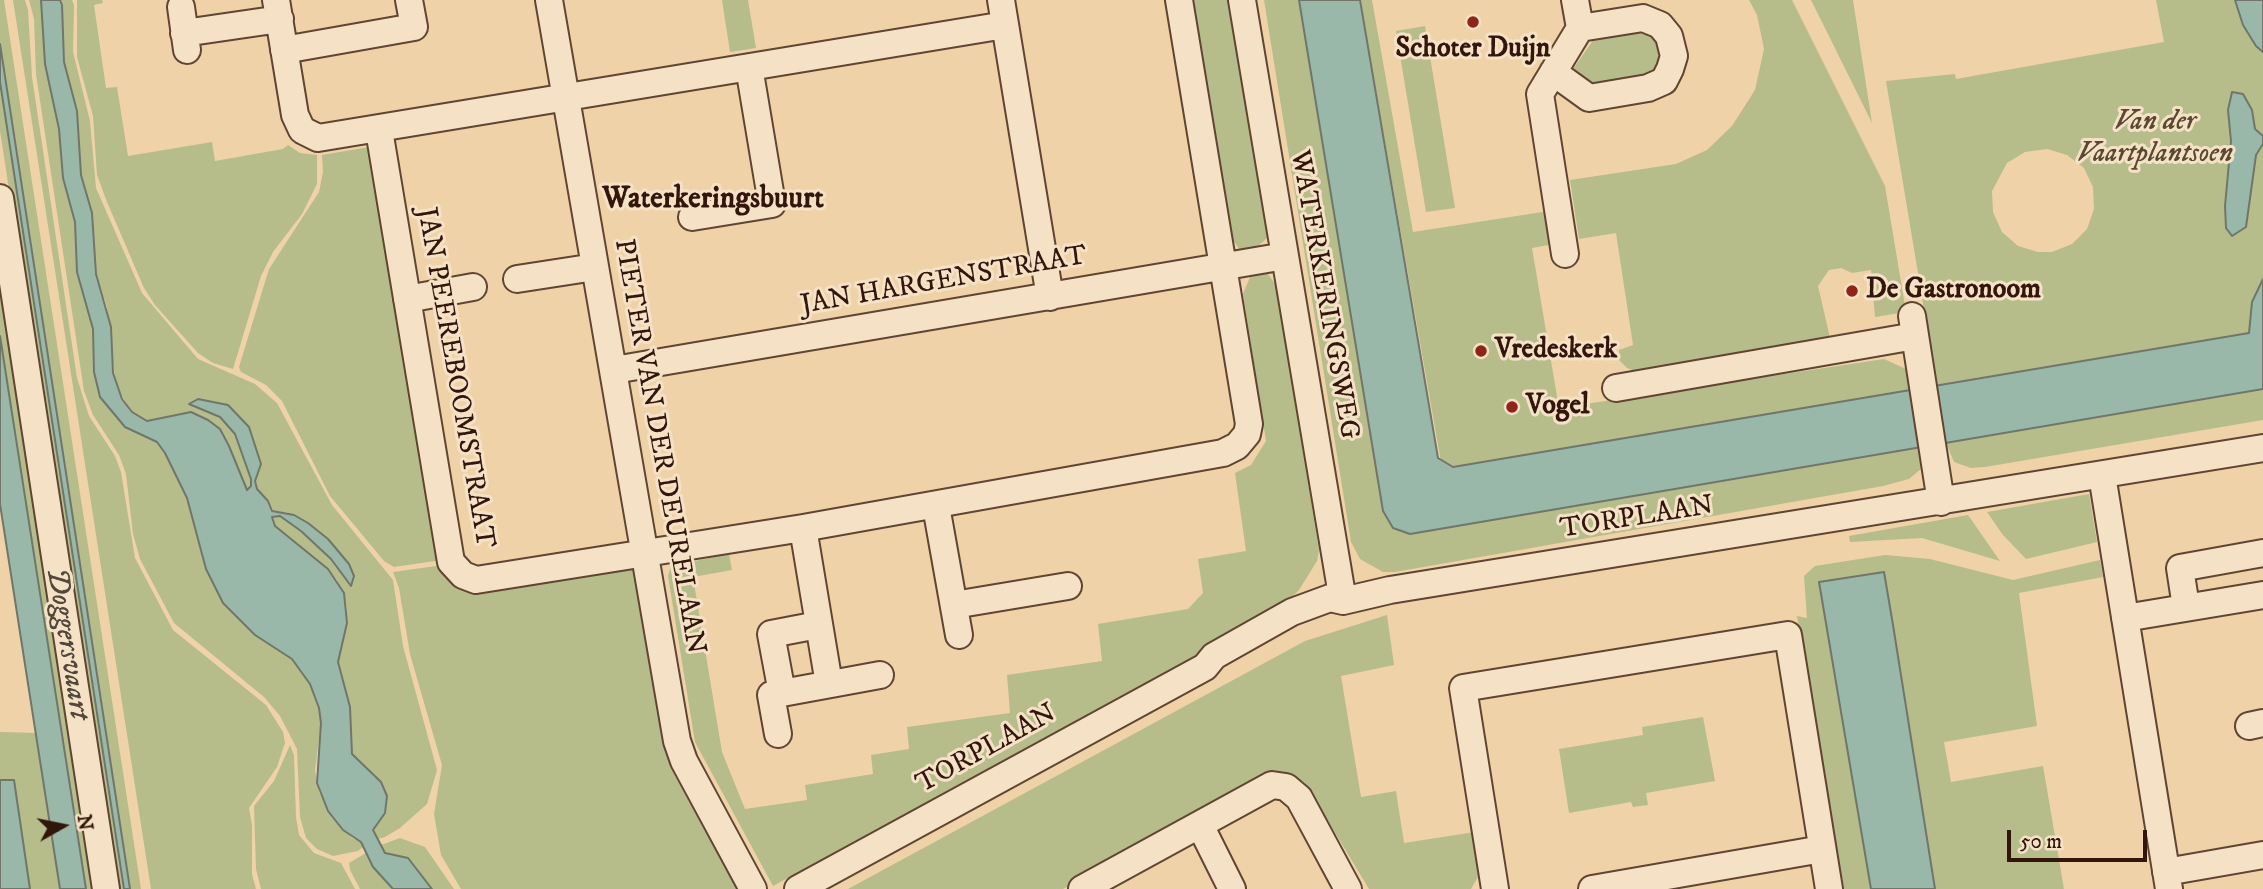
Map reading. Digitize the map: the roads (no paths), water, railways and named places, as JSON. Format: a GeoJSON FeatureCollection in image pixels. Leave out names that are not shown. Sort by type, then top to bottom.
{"type":"FeatureCollection","features":[{"type":"Feature","properties":{"kind":"street"},"geometry":{"type":"LineString","coordinates":[[285,50],[414,27],[409,0]]}},
{"type":"Feature","properties":{"kind":"street","name":"PIETER VAN DER DEURELAAN"},"geometry":{"type":"LineString","coordinates":[[549,0],[680,751],[753,889]]}},
{"type":"Feature","properties":{"kind":"street"},"geometry":{"type":"LineString","coordinates":[[1179,0],[1224,266]]}},
{"type":"Feature","properties":{"kind":"street","name":"WATERKERINGSWEG"},"geometry":{"type":"LineString","coordinates":[[1242,0],[1343,601]]}},
{"type":"Feature","properties":{"kind":"street"},"geometry":{"type":"LineString","coordinates":[[1565,254],[1540,94],[1580,28],[1575,0]]}},
{"type":"Feature","properties":{"kind":"street"},"geometry":{"type":"LineString","coordinates":[[181,7],[186,42],[278,10],[295,115],[302,130],[318,138],[749,67],[1003,13],[1050,296]]}},
{"type":"Feature","properties":{"kind":"street"},"geometry":{"type":"LineString","coordinates":[[1553,72],[1589,98],[1648,88],[1664,81],[1674,56],[1669,36],[1660,25],[1643,18],[1580,28]]}},
{"type":"Feature","properties":{"kind":"street"},"geometry":{"type":"LineString","coordinates":[[692,217],[772,204],[749,67]]}},
{"type":"Feature","properties":{"kind":"street","name":"JAN PEEREBOOMSTRAAT"},"geometry":{"type":"LineString","coordinates":[[379,130],[451,562],[463,575],[476,580],[936,506],[1223,453],[1237,446],[1249,424],[1224,266]]}},
{"type":"Feature","properties":{"kind":"street"},"geometry":{"type":"LineString","coordinates":[[0,198],[106,889]]}},
{"type":"Feature","properties":{"kind":"street","name":"JAN HARGENSTRAAT"},"geometry":{"type":"LineString","coordinates":[[614,370],[1284,256]]}},
{"type":"Feature","properties":{"kind":"street"},"geometry":{"type":"LineString","coordinates":[[517,279],[595,267]]}},
{"type":"Feature","properties":{"kind":"street"},"geometry":{"type":"LineString","coordinates":[[407,299],[473,287]]}},
{"type":"Feature","properties":{"kind":"street"},"geometry":{"type":"LineString","coordinates":[[1616,388],[1913,326],[1941,502]]}},
{"type":"Feature","properties":{"kind":"street","name":"TORPLAAN"},"geometry":{"type":"LineString","coordinates":[[798,889],[1205,667],[1216,666],[1334,610],[1343,601],[1390,590],[2263,448]]}},
{"type":"Feature","properties":{"kind":"street"},"geometry":{"type":"LineString","coordinates":[[2102,475],[2168,881],[2262,855]]}},
{"type":"Feature","properties":{"kind":"street"},"geometry":{"type":"LineString","coordinates":[[936,506],[959,635]]}},
{"type":"Feature","properties":{"kind":"street"},"geometry":{"type":"LineString","coordinates":[[803,528],[829,684]]}},
{"type":"Feature","properties":{"kind":"street"},"geometry":{"type":"LineString","coordinates":[[2186,607],[2180,568],[2263,553]]}},
{"type":"Feature","properties":{"kind":"street"},"geometry":{"type":"LineString","coordinates":[[954,605],[1068,586]]}},
{"type":"Feature","properties":{"kind":"street"},"geometry":{"type":"LineString","coordinates":[[2125,618],[2263,594]]}},
{"type":"Feature","properties":{"kind":"street"},"geometry":{"type":"LineString","coordinates":[[782,693],[771,634],[818,625]]}},
{"type":"Feature","properties":{"kind":"street"},"geometry":{"type":"LineString","coordinates":[[1495,889],[1463,688],[1788,635],[1829,889]]}},
{"type":"Feature","properties":{"kind":"street"},"geometry":{"type":"LineString","coordinates":[[778,734],[771,695],[880,676]]}},
{"type":"Feature","properties":{"kind":"street"},"geometry":{"type":"LineString","coordinates":[[1082,889],[1272,785],[1286,787],[1298,798],[1348,889]]}},
{"type":"Feature","properties":{"kind":"street"},"geometry":{"type":"LineString","coordinates":[[1200,825],[1232,889]]}},
{"type":"Feature","properties":{"kind":"street"},"geometry":{"type":"LineString","coordinates":[[1592,889],[1663,883],[1822,849]]}},
{"type":"Feature","properties":{"kind":"place","name":"Schoter Duijn"},"geometry":{"type":"Point","coordinates":[1473,22]}},
{"type":"Feature","properties":{"kind":"place","name":"De Gastronoom"},"geometry":{"type":"Point","coordinates":[1852,291]}},
{"type":"Feature","properties":{"kind":"place","name":"Vredeskerk"},"geometry":{"type":"Point","coordinates":[1481,351]}},
{"type":"Feature","properties":{"kind":"place","name":"Vogel"},"geometry":{"type":"Point","coordinates":[1512,407]}},
{"type":"Feature","properties":{"kind":"district","name":"Waterkeringsbuurt"},"geometry":{"type":"Point","coordinates":[713,201]}},
{"type":"Feature","properties":{"kind":"park label","name":"Van der Vaartplantsoen"},"geometry":{"type":"Point","coordinates":[2155,139]}},
{"type":"Feature","properties":{"kind":"water label","name":"Doggersvaart"},"geometry":{"type":"Point","coordinates":[66,644]}}]}
